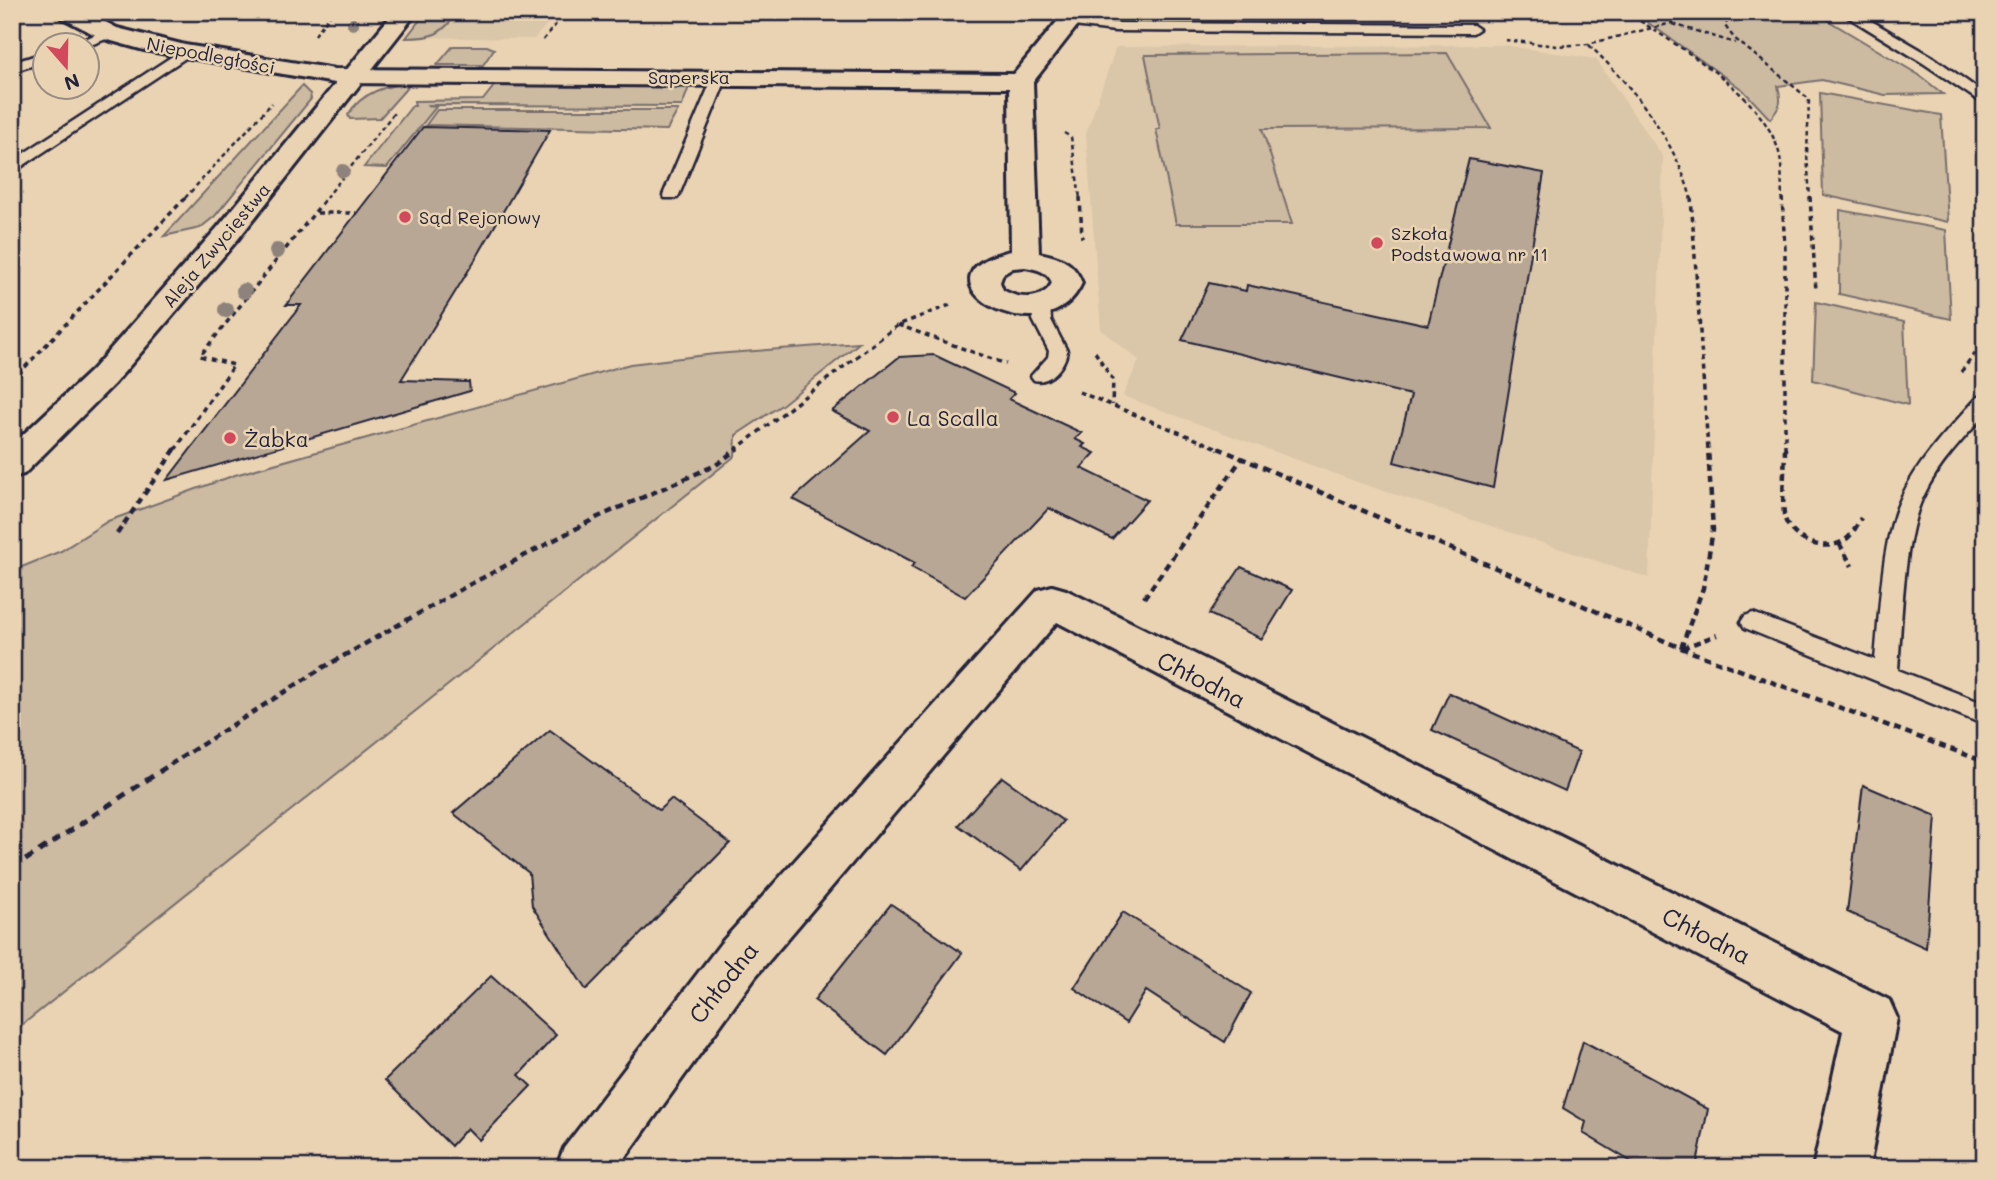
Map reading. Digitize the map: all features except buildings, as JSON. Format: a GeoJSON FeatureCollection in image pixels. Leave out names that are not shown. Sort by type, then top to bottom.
{"type":"FeatureCollection","features":[{"type":"Feature","properties":{"kind":"street","name":"Aleja Zwycięstwa"},"geometry":{"type":"LineString","coordinates":[[12,465],[103,377],[228,233],[358,76],[406,12]]}},
{"type":"Feature","properties":{"kind":"street","name":"Niepodległości"},"geometry":{"type":"LineString","coordinates":[[78,17],[111,22],[185,52],[335,76],[358,76]]}},
{"type":"Feature","properties":{"kind":"street"},"geometry":{"type":"LineString","coordinates":[[1024,258],[1021,81],[1073,17]]}},
{"type":"Feature","properties":{"kind":"street","name":"Saperska"},"geometry":{"type":"LineString","coordinates":[[358,76],[1021,81]]}},
{"type":"Feature","properties":{"kind":"street"},"geometry":{"type":"LineString","coordinates":[[1024,258],[1056,265],[1065,273],[1068,283],[1064,292],[1055,300],[1041,305],[1008,305],[995,299],[986,290],[984,281],[988,272],[997,264],[1024,258]]}},
{"type":"Feature","properties":{"kind":"street","name":"Chłodna"},"geometry":{"type":"LineString","coordinates":[[584,1168],[738,960],[1052,601],[1871,1018],[1841,1168]]}},
{"type":"Feature","properties":{"kind":"lane"},"geometry":{"type":"LineString","coordinates":[[1846,12],[1927,60],[1985,101]]}},
{"type":"Feature","properties":{"kind":"lane"},"geometry":{"type":"LineString","coordinates":[[1073,17],[1115,27],[1473,29]]}},
{"type":"Feature","properties":{"kind":"lane"},"geometry":{"type":"LineString","coordinates":[[96,32],[111,22]]}},
{"type":"Feature","properties":{"kind":"lane"},"geometry":{"type":"LineString","coordinates":[[12,168],[185,52]]}},
{"type":"Feature","properties":{"kind":"lane"},"geometry":{"type":"LineString","coordinates":[[12,68],[32,61]]}},
{"type":"Feature","properties":{"kind":"lane"},"geometry":{"type":"LineString","coordinates":[[671,195],[720,77]]}},
{"type":"Feature","properties":{"kind":"lane"},"geometry":{"type":"LineString","coordinates":[[1041,305],[1042,320],[1058,351],[1057,358],[1041,376]]}},
{"type":"Feature","properties":{"kind":"lane"},"geometry":{"type":"LineString","coordinates":[[1885,675],[1900,537],[1912,498],[1927,470],[1985,402]]}},
{"type":"Feature","properties":{"kind":"lane"},"geometry":{"type":"LineString","coordinates":[[1753,622],[1985,715]]}},
{"type":"Feature","properties":{"kind":"path"},"geometry":{"type":"LineString","coordinates":[[1627,12],[1738,90],[1759,115],[1779,152],[1785,249],[1785,519],[1790,528],[1806,542],[1831,547],[1847,540],[1861,517]]}},
{"type":"Feature","properties":{"kind":"path"},"geometry":{"type":"LineString","coordinates":[[1504,40],[1557,46],[1588,44],[1672,23],[1683,15],[1682,12]]}},
{"type":"Feature","properties":{"kind":"path"},"geometry":{"type":"LineString","coordinates":[[1731,12],[1725,26],[1736,43]]}},
{"type":"Feature","properties":{"kind":"path"},"geometry":{"type":"LineString","coordinates":[[1672,23],[1736,43],[1795,82],[1809,99],[1807,155],[1816,291]]}},
{"type":"Feature","properties":{"kind":"path"},"geometry":{"type":"LineString","coordinates":[[1588,44],[1608,62],[1648,113],[1675,156],[1691,197],[1713,530],[1703,588],[1681,648]]}},
{"type":"Feature","properties":{"kind":"path"},"geometry":{"type":"LineString","coordinates":[[12,381],[97,294],[274,100]]}},
{"type":"Feature","properties":{"kind":"path"},"geometry":{"type":"LineString","coordinates":[[117,534],[234,365],[200,356],[398,108]]}},
{"type":"Feature","properties":{"kind":"path"},"geometry":{"type":"LineString","coordinates":[[1062,133],[1071,136],[1081,203],[1082,247]]}},
{"type":"Feature","properties":{"kind":"path"},"geometry":{"type":"LineString","coordinates":[[316,213],[356,214]]}},
{"type":"Feature","properties":{"kind":"path"},"geometry":{"type":"LineString","coordinates":[[12,869],[242,717],[324,667],[467,586],[598,517],[716,465],[898,325],[986,290]]}},
{"type":"Feature","properties":{"kind":"path"},"geometry":{"type":"LineString","coordinates":[[1956,380],[1978,349],[1985,323]]}},
{"type":"Feature","properties":{"kind":"path"},"geometry":{"type":"LineString","coordinates":[[898,325],[1041,376],[1242,458],[1681,648],[1985,762]]}},
{"type":"Feature","properties":{"kind":"path"},"geometry":{"type":"LineString","coordinates":[[1092,350],[1099,356],[1113,380],[1112,405]]}},
{"type":"Feature","properties":{"kind":"path"},"geometry":{"type":"LineString","coordinates":[[1117,636],[1242,458]]}},
{"type":"Feature","properties":{"kind":"shaded area"},"geometry":{"type":"Polygon","coordinates":[[[426,12],[459,12],[431,36],[406,38],[426,12]]]}},
{"type":"Feature","properties":{"kind":"shaded area"},"geometry":{"type":"Polygon","coordinates":[[[433,12],[558,12],[534,39],[413,37],[433,12]]]}},
{"type":"Feature","properties":{"kind":"shaded area"},"geometry":{"type":"Polygon","coordinates":[[[1633,12],[1814,12],[1919,75],[1943,94],[1885,95],[1822,80],[1778,86],[1780,104],[1770,119],[1743,90],[1633,12]]]}},
{"type":"Feature","properties":{"kind":"shaded area","name":"Szkoła Podstawowa nr 11"},"geometry":{"type":"Polygon","coordinates":[[[1503,45],[1596,59],[1663,157],[1649,578],[1360,483],[1123,396],[1139,360],[1101,330],[1086,134],[1116,47],[1503,45]]]}},
{"type":"Feature","properties":{"kind":"shaded area"},"geometry":{"type":"Polygon","coordinates":[[[453,46],[487,46],[494,49],[483,65],[437,65],[453,46]]]}},
{"type":"Feature","properties":{"kind":"shaded area"},"geometry":{"type":"Polygon","coordinates":[[[1447,53],[1491,128],[1262,129],[1292,224],[1176,224],[1156,129],[1160,129],[1145,55],[1447,53]]]}},
{"type":"Feature","properties":{"kind":"shaded area"},"geometry":{"type":"Polygon","coordinates":[[[498,81],[690,84],[682,106],[426,105],[436,107],[387,168],[364,167],[412,106],[415,106],[414,101],[483,100],[498,81]]]}},
{"type":"Feature","properties":{"kind":"shaded area"},"geometry":{"type":"Polygon","coordinates":[[[412,82],[380,118],[350,119],[348,115],[354,107],[368,95],[384,88],[412,82]]]}},
{"type":"Feature","properties":{"kind":"shaded area"},"geometry":{"type":"Polygon","coordinates":[[[302,86],[311,99],[215,216],[200,228],[164,236],[302,86]]]}},
{"type":"Feature","properties":{"kind":"shaded area"},"geometry":{"type":"Polygon","coordinates":[[[1820,93],[1941,115],[1948,222],[1823,195],[1820,93]]]}},
{"type":"Feature","properties":{"kind":"shaded area"},"geometry":{"type":"Polygon","coordinates":[[[437,110],[678,110],[667,130],[426,125],[437,110]]]}},
{"type":"Feature","properties":{"kind":"shaded area"},"geometry":{"type":"Polygon","coordinates":[[[1840,210],[1946,230],[1951,319],[1839,294],[1840,210]]]}},
{"type":"Feature","properties":{"kind":"shaded area"},"geometry":{"type":"Polygon","coordinates":[[[1816,302],[1904,322],[1908,405],[1813,380],[1816,302]]]}},
{"type":"Feature","properties":{"kind":"shaded area"},"geometry":{"type":"Polygon","coordinates":[[[859,343],[783,404],[736,435],[735,456],[12,1033],[12,571],[61,551],[108,521],[235,475],[630,364],[715,354],[859,343]]]}},
{"type":"Feature","properties":{"kind":"place","name":"Sąd Rejonowy"},"geometry":{"type":"Point","coordinates":[405,217]}},
{"type":"Feature","properties":{"kind":"place","name":"Szkoła Podstawowa nr 11"},"geometry":{"type":"Point","coordinates":[1377,243]}},
{"type":"Feature","properties":{"kind":"place","name":"La Scalla"},"geometry":{"type":"Point","coordinates":[893,417]}},
{"type":"Feature","properties":{"kind":"place","name":"Żabka"},"geometry":{"type":"Point","coordinates":[230,438]}}]}
